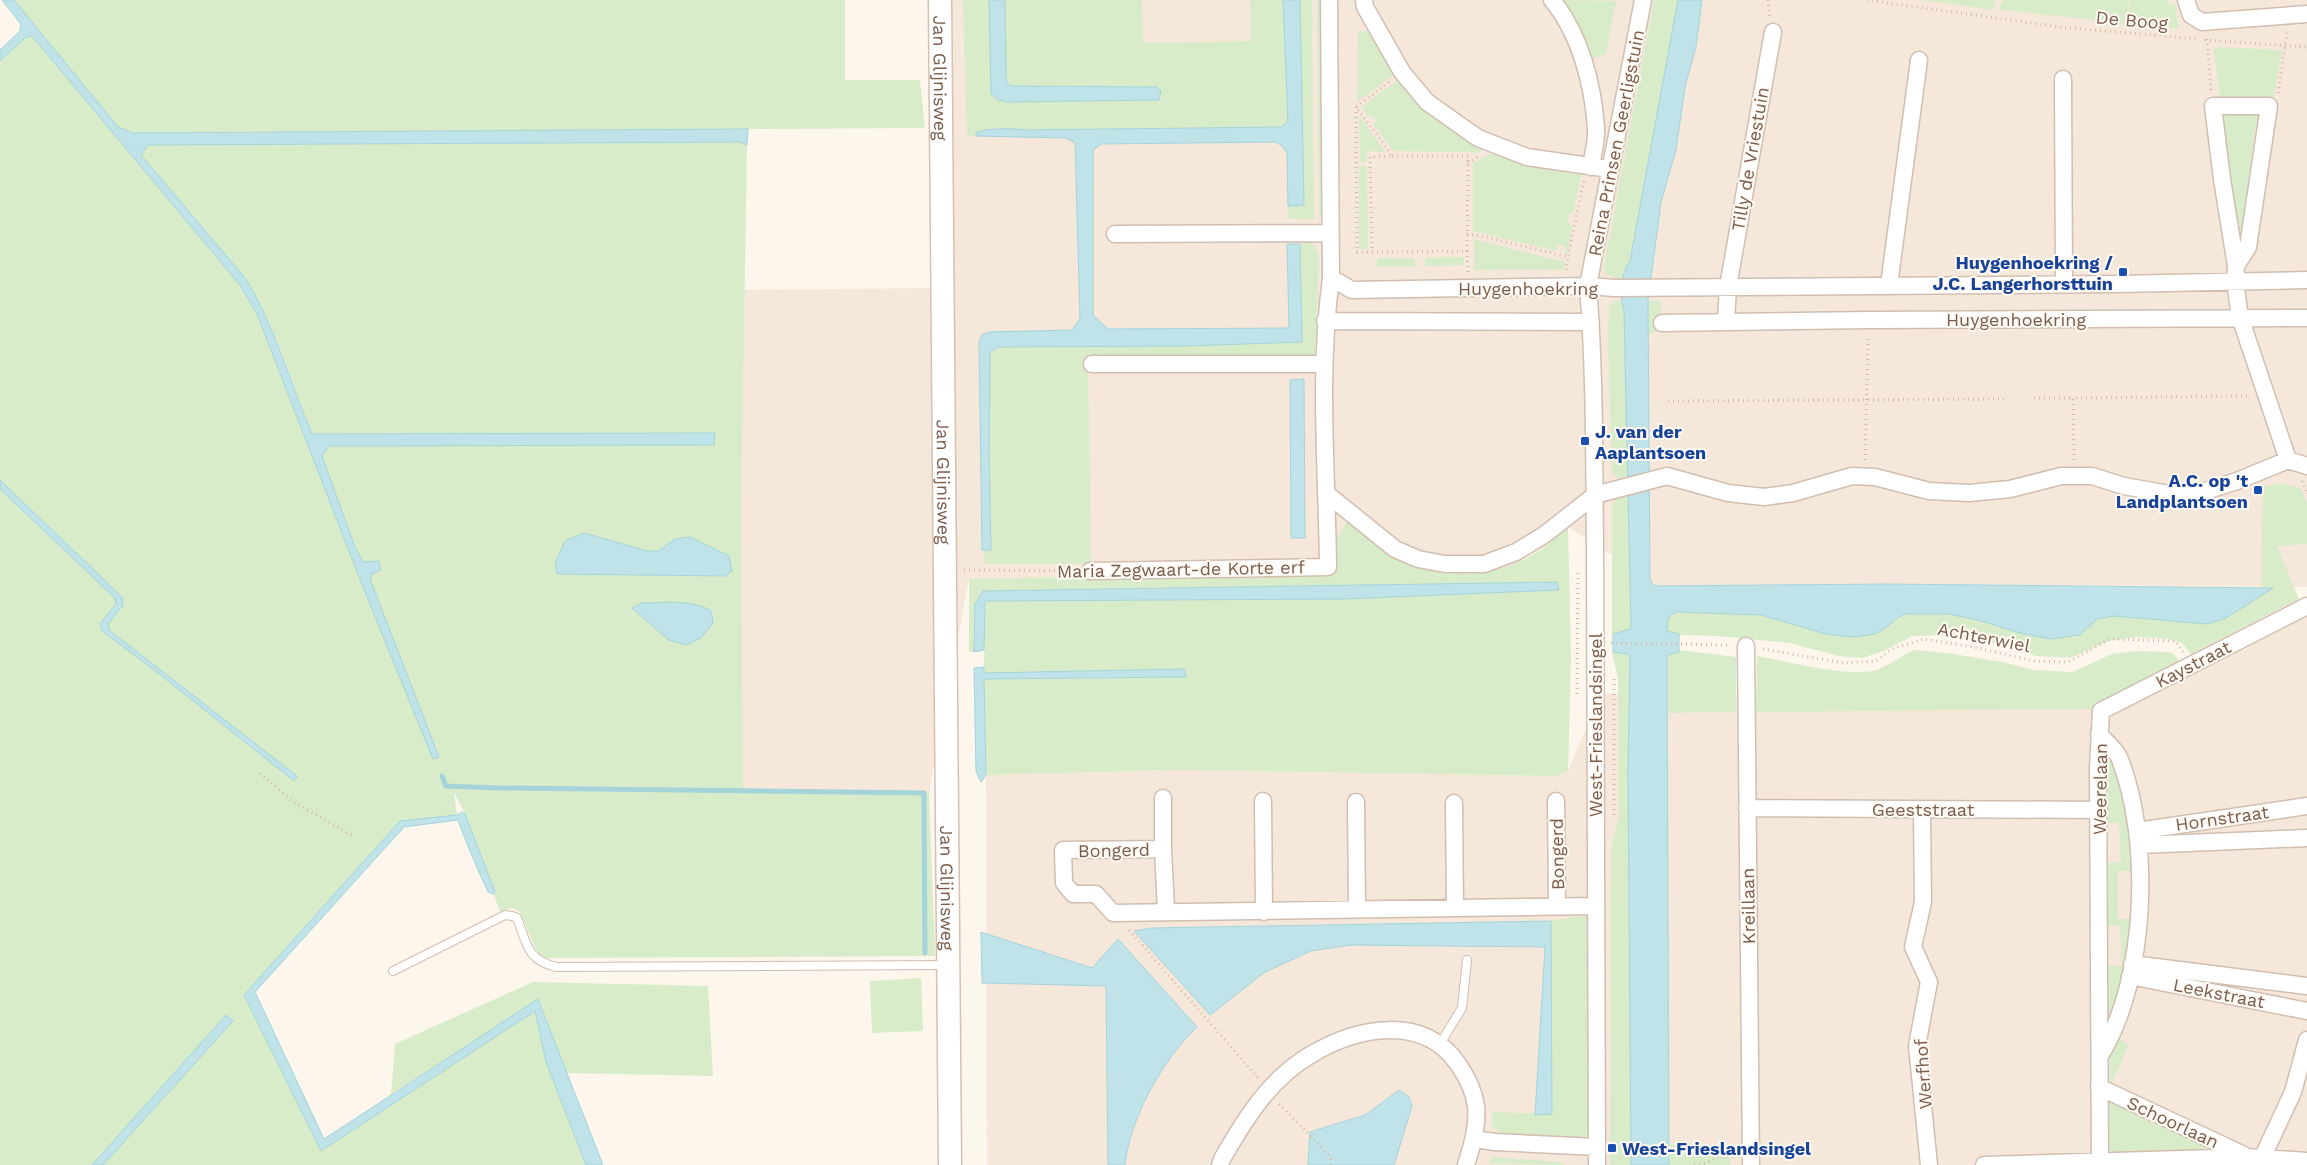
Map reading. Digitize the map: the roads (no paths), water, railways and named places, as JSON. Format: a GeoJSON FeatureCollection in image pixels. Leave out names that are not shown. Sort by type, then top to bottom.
{"type":"FeatureCollection","features":[{"type":"Feature","properties":{"kind":"street","name":"Jan Glijnisweg"},"geometry":{"type":"LineString","coordinates":[[940,0],[950,1165]]}},
{"type":"Feature","properties":{"kind":"street"},"geometry":{"type":"LineString","coordinates":[[1329,0],[1331,278],[1325,321],[1324,364],[1327,494],[1395,549],[1418,559],[1445,564],[1484,564],[1516,552],[1544,535],[1595,495],[1667,476],[1728,493],[1764,496],[1792,493],[1852,476],[1865,476],[1929,491],[1969,493],[2010,489],[2062,476],[2092,476],[2124,486],[2169,494],[2205,491],[2237,481],[2288,460],[2307,466]]}},
{"type":"Feature","properties":{"kind":"street"},"geometry":{"type":"LineString","coordinates":[[1364,0],[1365,7],[1402,72],[1427,102],[1478,138],[1527,157],[1610,169]]}},
{"type":"Feature","properties":{"kind":"street","name":"Reina Prinsen Geerligstuin"},"geometry":{"type":"LineString","coordinates":[[1552,0],[1580,48],[1591,92],[1596,130],[1589,166]]}},
{"type":"Feature","properties":{"kind":"street","name":"Reina Prinsen Geerligstuin"},"geometry":{"type":"LineString","coordinates":[[1588,286],[1643,0]]}},
{"type":"Feature","properties":{"kind":"street"},"geometry":{"type":"LineString","coordinates":[[2186,2],[2191,15],[2200,21],[2208,22],[2302,14]]}},
{"type":"Feature","properties":{"kind":"street","name":"Tilly de Vriestuin"},"geometry":{"type":"LineString","coordinates":[[1728,286],[1773,32]]}},
{"type":"Feature","properties":{"kind":"street"},"geometry":{"type":"LineString","coordinates":[[1889,285],[1919,60]]}},
{"type":"Feature","properties":{"kind":"street"},"geometry":{"type":"LineString","coordinates":[[2063,79],[2064,284]]}},
{"type":"Feature","properties":{"kind":"street"},"geometry":{"type":"LineString","coordinates":[[2236,274],[2248,247],[2269,106],[2213,106],[2236,274],[2240,318],[2268,396],[2288,460]]}},
{"type":"Feature","properties":{"kind":"street"},"geometry":{"type":"LineString","coordinates":[[1115,234],[1330,233]]}},
{"type":"Feature","properties":{"kind":"street","name":"Huygenhoekring"},"geometry":{"type":"LineString","coordinates":[[1331,278],[1352,290],[1588,286],[1616,288],[2064,284],[2236,274],[2307,280]]}},
{"type":"Feature","properties":{"kind":"street","name":"West-Frieslandsingel"},"geometry":{"type":"LineString","coordinates":[[1588,286],[1591,322],[1595,495],[1595,906],[1598,1165]]}},
{"type":"Feature","properties":{"kind":"street"},"geometry":{"type":"LineString","coordinates":[[1726,321],[1728,286]]}},
{"type":"Feature","properties":{"kind":"street","name":"Huygenhoekring"},"geometry":{"type":"LineString","coordinates":[[1662,323],[1726,321],[2307,318]]}},
{"type":"Feature","properties":{"kind":"street","name":"Huygenhoekring"},"geometry":{"type":"LineString","coordinates":[[1325,321],[1591,322]]}},
{"type":"Feature","properties":{"kind":"street"},"geometry":{"type":"LineString","coordinates":[[1092,364],[1324,364]]}},
{"type":"Feature","properties":{"kind":"street","name":"Maria Zegwaart-de Korte erf"},"geometry":{"type":"LineString","coordinates":[[1090,571],[1328,567],[1327,494]]}},
{"type":"Feature","properties":{"kind":"street","name":"Kaystraat"},"geometry":{"type":"LineString","coordinates":[[2099,734],[2101,711],[2307,606]]}},
{"type":"Feature","properties":{"kind":"street","name":"Kreillaan"},"geometry":{"type":"LineString","coordinates":[[1743,1165],[1746,646]]}},
{"type":"Feature","properties":{"kind":"street","name":"Weerelaan"},"geometry":{"type":"LineString","coordinates":[[2099,734],[2100,1163]]}},
{"type":"Feature","properties":{"kind":"street","name":"Weerelaan"},"geometry":{"type":"LineString","coordinates":[[2099,734],[2118,756],[2139,838],[2139,912],[2131,970],[2123,1008],[2113,1034],[2101,1054]]}},
{"type":"Feature","properties":{"kind":"street","name":"Bongerd"},"geometry":{"type":"LineString","coordinates":[[1162,798],[1166,911]]}},
{"type":"Feature","properties":{"kind":"street"},"geometry":{"type":"LineString","coordinates":[[1263,801],[1264,912]]}},
{"type":"Feature","properties":{"kind":"street","name":"Bongerd"},"geometry":{"type":"LineString","coordinates":[[1556,801],[1557,906]]}},
{"type":"Feature","properties":{"kind":"street"},"geometry":{"type":"LineString","coordinates":[[1356,802],[1357,909]]}},
{"type":"Feature","properties":{"kind":"street"},"geometry":{"type":"LineString","coordinates":[[1454,803],[1455,908]]}},
{"type":"Feature","properties":{"kind":"street","name":"Hornstraat"},"geometry":{"type":"LineString","coordinates":[[2139,838],[2307,806]]}},
{"type":"Feature","properties":{"kind":"street","name":"Geeststraat"},"geometry":{"type":"LineString","coordinates":[[1746,808],[2099,810]]}},
{"type":"Feature","properties":{"kind":"street","name":"Werfhof"},"geometry":{"type":"LineString","coordinates":[[1922,810],[1923,902],[1913,947],[1929,982],[1917,1046],[1925,1103],[1929,1165]]}},
{"type":"Feature","properties":{"kind":"street","name":"Hornstraat"},"geometry":{"type":"LineString","coordinates":[[2139,838],[2307,838]]}},
{"type":"Feature","properties":{"kind":"street","name":"Bongerd"},"geometry":{"type":"LineString","coordinates":[[1163,849],[1063,850],[1064,883],[1073,894],[1096,894],[1113,913],[1595,906]]}},
{"type":"Feature","properties":{"kind":"street","name":"Leekstraat"},"geometry":{"type":"LineString","coordinates":[[2131,970],[2307,986]]}},
{"type":"Feature","properties":{"kind":"street","name":"Leekstraat"},"geometry":{"type":"LineString","coordinates":[[2131,970],[2307,1012]]}},
{"type":"Feature","properties":{"kind":"street"},"geometry":{"type":"LineString","coordinates":[[1220,1165],[1244,1120],[1267,1091],[1312,1054],[1348,1037],[1385,1030],[1417,1032],[1440,1044],[1452,1056],[1469,1080],[1476,1106],[1474,1139],[1466,1165]]}},
{"type":"Feature","properties":{"kind":"street"},"geometry":{"type":"LineString","coordinates":[[2256,1160],[2293,1092],[2307,1040]]}},
{"type":"Feature","properties":{"kind":"street","name":"Schoorlaan"},"geometry":{"type":"LineString","coordinates":[[2099,1087],[2256,1160]]}},
{"type":"Feature","properties":{"kind":"street"},"geometry":{"type":"LineString","coordinates":[[1474,1139],[1495,1142],[1597,1147]]}},
{"type":"Feature","properties":{"kind":"street","name":"Schoorlaan"},"geometry":{"type":"LineString","coordinates":[[1984,1165],[2256,1160],[2307,1161]]}},
{"type":"Feature","properties":{"kind":"lane","name":"Jan Glijnisweg"},"geometry":{"type":"LineString","coordinates":[[393,971],[505,915],[517,918],[534,958],[543,964],[556,967],[949,965]]}},
{"type":"Feature","properties":{"kind":"lane"},"geometry":{"type":"LineString","coordinates":[[1440,1044],[1462,1008],[1467,960]]}},
{"type":"Feature","properties":{"kind":"water"},"geometry":{"type":"Polygon","coordinates":[[[2,0],[14,0],[118,127],[133,133],[748,129],[747,145],[740,142],[148,145],[141,155],[246,279],[274,335],[312,434],[715,433],[714,445],[329,446],[322,456],[355,547],[363,562],[379,561],[381,570],[372,574],[370,579],[439,757],[433,759],[361,582],[257,314],[240,285],[32,36],[26,37],[0,61],[0,50],[20,31],[21,24],[2,0]]]}},
{"type":"Feature","properties":{"kind":"water"},"geometry":{"type":"Polygon","coordinates":[[[989,0],[1005,0],[1006,75],[1007,83],[1011,86],[1157,87],[1161,91],[1159,100],[1007,102],[998,100],[991,94],[989,0]]]}},
{"type":"Feature","properties":{"kind":"water"},"geometry":{"type":"Polygon","coordinates":[[[1283,0],[1300,0],[1304,205],[1288,206],[1287,153],[1276,142],[1101,144],[1093,150],[1093,315],[1108,329],[1289,328],[1287,244],[1300,244],[1302,342],[1186,346],[998,347],[990,352],[989,452],[991,550],[982,550],[979,342],[982,335],[988,332],[1072,330],[1080,319],[1075,143],[1066,138],[976,136],[976,133],[999,129],[1281,127],[1288,122],[1283,0]]]}},
{"type":"Feature","properties":{"kind":"water"},"geometry":{"type":"Polygon","coordinates":[[[1678,0],[1702,0],[1696,47],[1685,87],[1676,150],[1661,202],[1648,301],[1650,579],[1652,584],[1656,586],[1886,584],[2273,588],[2226,618],[2207,624],[2115,616],[2097,619],[2080,635],[2051,639],[1948,614],[1906,614],[1897,618],[1875,634],[1853,637],[1826,634],[1761,615],[1676,612],[1668,618],[1667,631],[1679,634],[1679,652],[1667,655],[1669,1165],[1631,1165],[1628,771],[1630,658],[1627,654],[1613,652],[1613,634],[1631,629],[1624,310],[1621,291],[1625,271],[1630,261],[1678,0]]]}},
{"type":"Feature","properties":{"kind":"water"},"geometry":{"type":"Polygon","coordinates":[[[1304,379],[1305,538],[1291,538],[1290,380],[1304,379]]]}},
{"type":"Feature","properties":{"kind":"water"},"geometry":{"type":"Polygon","coordinates":[[[0,480],[122,597],[123,605],[108,624],[109,630],[297,776],[294,781],[102,631],[100,624],[116,604],[115,598],[0,489],[0,480]]]}},
{"type":"Feature","properties":{"kind":"water"},"geometry":{"type":"Polygon","coordinates":[[[584,533],[647,551],[659,551],[675,539],[690,537],[729,556],[732,571],[725,576],[557,574],[555,564],[565,541],[584,533]]]}},
{"type":"Feature","properties":{"kind":"water"},"geometry":{"type":"Polygon","coordinates":[[[1557,582],[1559,590],[1344,599],[985,601],[984,650],[974,652],[975,604],[983,591],[1557,582]]]}},
{"type":"Feature","properties":{"kind":"water"},"geometry":{"type":"Polygon","coordinates":[[[677,602],[703,607],[711,611],[713,623],[701,638],[686,645],[669,640],[632,608],[642,603],[677,602]]]}},
{"type":"Feature","properties":{"kind":"water"},"geometry":{"type":"Polygon","coordinates":[[[984,667],[984,673],[1184,669],[1186,677],[984,679],[986,775],[981,782],[976,771],[974,668],[984,667]]]}},
{"type":"Feature","properties":{"kind":"water"},"geometry":{"type":"Polygon","coordinates":[[[462,812],[465,814],[495,892],[493,894],[488,892],[458,820],[404,827],[255,992],[324,1139],[538,999],[603,1165],[586,1165],[546,1062],[535,1011],[321,1151],[244,995],[400,821],[457,815],[462,812]]]}},
{"type":"Feature","properties":{"kind":"water"},"geometry":{"type":"Polygon","coordinates":[[[1551,921],[1552,1114],[1535,1115],[1545,947],[1351,945],[1311,951],[1265,972],[1210,1015],[1134,931],[1152,928],[1551,921]]]}},
{"type":"Feature","properties":{"kind":"water"},"geometry":{"type":"Polygon","coordinates":[[[981,932],[1092,968],[1118,939],[1197,1027],[1172,1055],[1150,1090],[1134,1128],[1125,1165],[1108,1165],[1106,986],[982,983],[981,932]]]}},
{"type":"Feature","properties":{"kind":"water"},"geometry":{"type":"Polygon","coordinates":[[[226,1015],[233,1021],[103,1165],[92,1165],[226,1015]]]}},
{"type":"Feature","properties":{"kind":"water"},"geometry":{"type":"Polygon","coordinates":[[[1399,1090],[1409,1097],[1412,1106],[1394,1165],[1308,1165],[1310,1132],[1365,1115],[1399,1090]]]}},
{"type":"Feature","properties":{"kind":"waterway"},"geometry":{"type":"LineString","coordinates":[[442,776],[446,786],[498,788],[924,793],[925,953]]}},
{"type":"Feature","properties":{"kind":"place","name":"Huygenhoekring / J.C. Langerhorsttuin"},"geometry":{"type":"Point","coordinates":[2123,272]}},
{"type":"Feature","properties":{"kind":"place","name":"J. van der Aaplantsoen"},"geometry":{"type":"Point","coordinates":[1585,441]}},
{"type":"Feature","properties":{"kind":"place","name":"A.C. op 't Landplantsoen"},"geometry":{"type":"Point","coordinates":[2258,490]}},
{"type":"Feature","properties":{"kind":"place","name":"West-Frieslandsingel"},"geometry":{"type":"Point","coordinates":[1612,1148]}}]}
